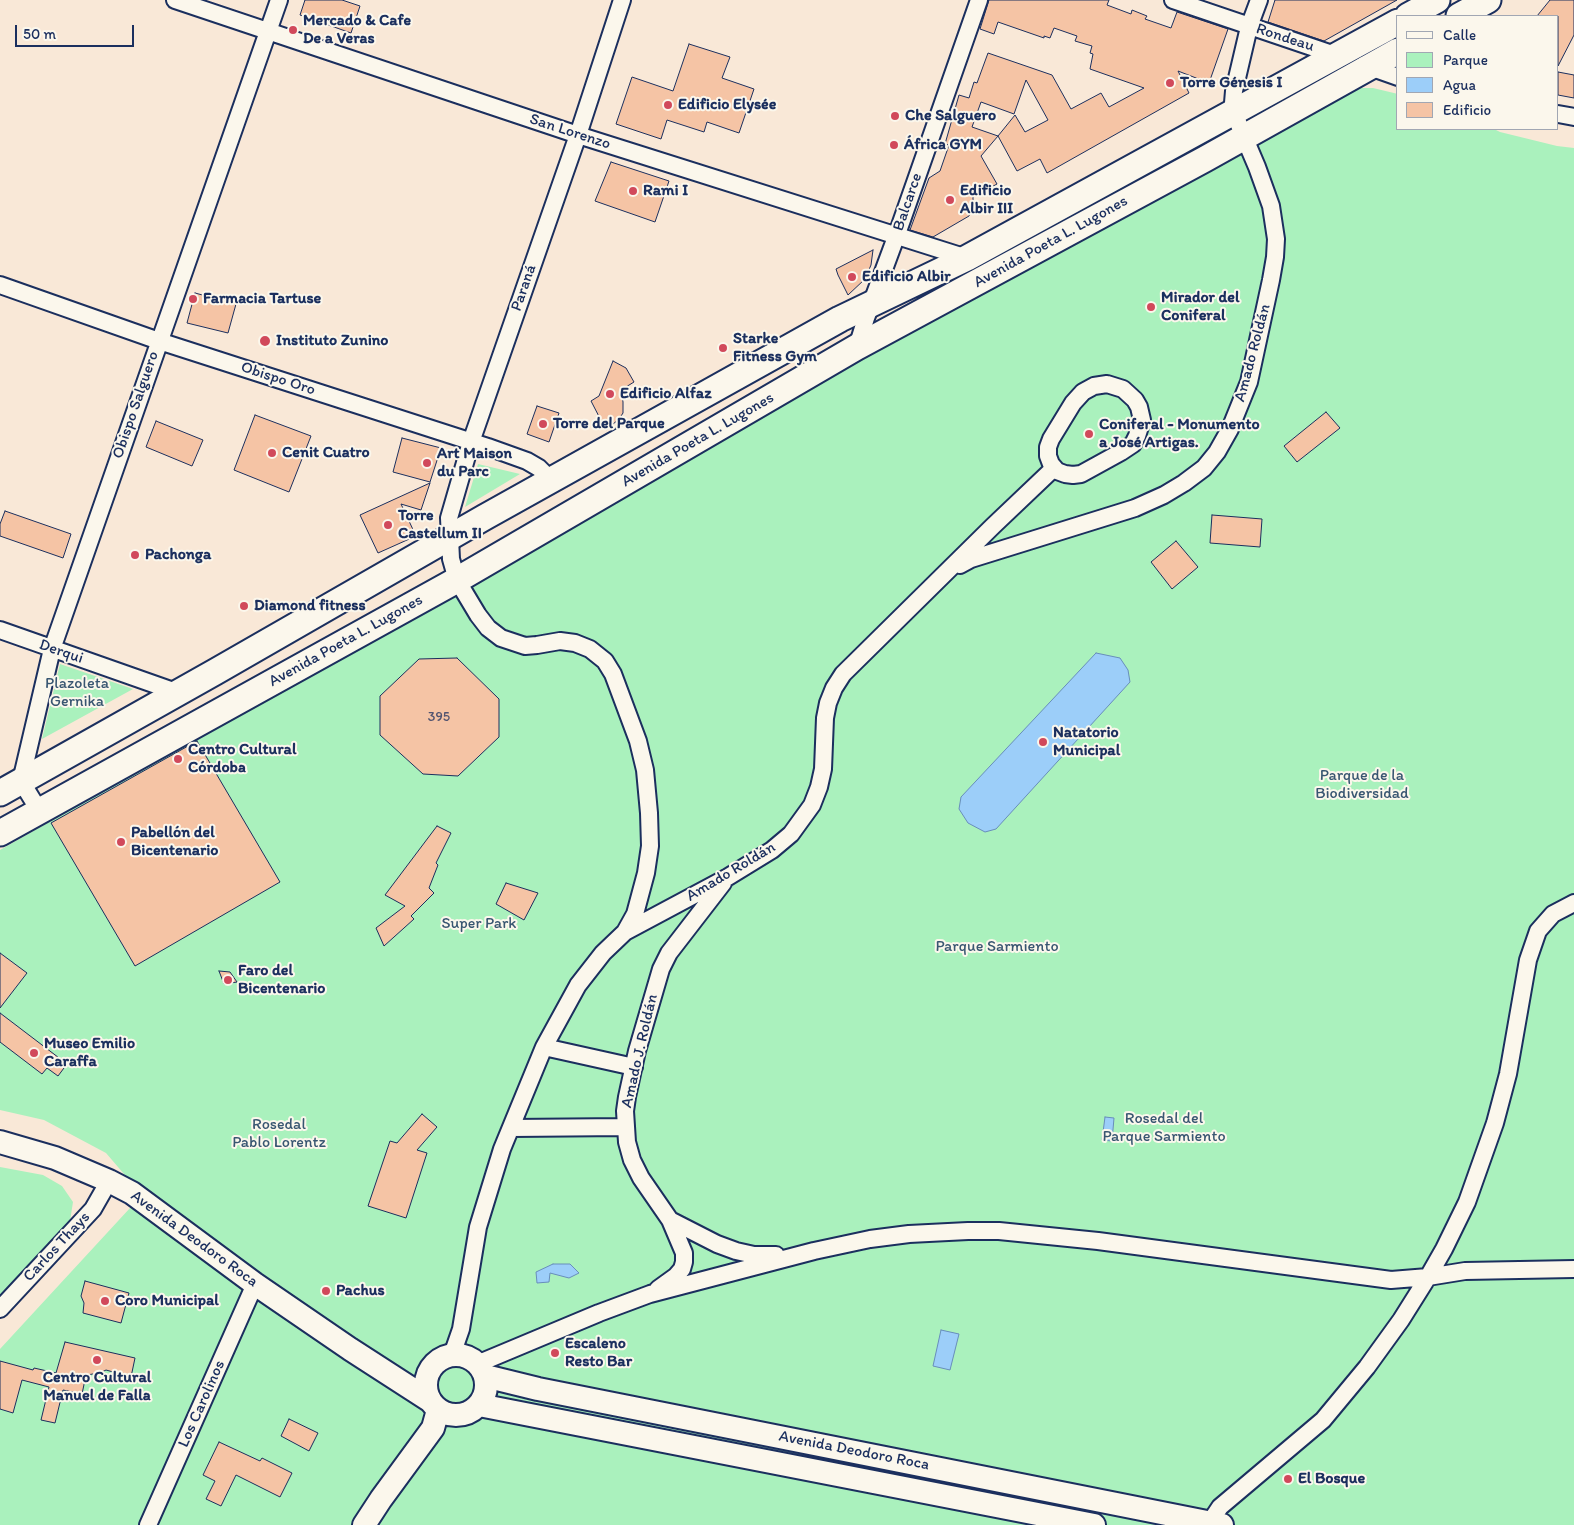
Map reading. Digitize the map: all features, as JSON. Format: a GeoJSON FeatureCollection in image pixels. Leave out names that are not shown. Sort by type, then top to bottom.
{"type":"FeatureCollection","features":[{"type":"Feature","properties":{"kind":"main road"},"geometry":{"type":"LineString","coordinates":[[1410,15],[1437,0]]}},
{"type":"Feature","properties":{"kind":"main road"},"geometry":{"type":"LineString","coordinates":[[1461,15],[1488,0]]}},
{"type":"Feature","properties":{"kind":"main road","name":"Avenida Poeta L. Lugones"},"geometry":{"type":"LineString","coordinates":[[11,787],[550,480],[840,319],[967,258],[1396,23]]}},
{"type":"Feature","properties":{"kind":"main road","name":"Avenida Poeta L. Lugones"},"geometry":{"type":"LineString","coordinates":[[0,834],[457,580],[857,347],[1244,137],[1396,52]]}},
{"type":"Feature","properties":{"kind":"main road","name":"Avenida Deodoro Roca"},"geometry":{"type":"LineString","coordinates":[[0,1142],[55,1158],[110,1181],[132,1193],[255,1284],[433,1405]]}},
{"type":"Feature","properties":{"kind":"main road"},"geometry":{"type":"LineString","coordinates":[[452,1355],[470,1358],[481,1370],[486,1386],[484,1396],[479,1405],[463,1415],[454,1416],[445,1414],[433,1405],[426,1392],[425,1384],[430,1369],[443,1358],[452,1355]]}},
{"type":"Feature","properties":{"kind":"main road","name":"Avenida Deodoro Roca"},"geometry":{"type":"LineString","coordinates":[[374,1364],[430,1369]]}},
{"type":"Feature","properties":{"kind":"main road","name":"Avenida Deodoro Roca"},"geometry":{"type":"LineString","coordinates":[[481,1370],[538,1389],[1213,1524]]}},
{"type":"Feature","properties":{"kind":"main road"},"geometry":{"type":"LineString","coordinates":[[364,1525],[434,1428],[433,1405]]}},
{"type":"Feature","properties":{"kind":"main road","name":"Avenida Deodoro Roca"},"geometry":{"type":"LineString","coordinates":[[479,1405],[1094,1525]]}},
{"type":"Feature","properties":{"kind":"street","name":"San Lorenzo"},"geometry":{"type":"LineString","coordinates":[[175,0],[578,135],[967,258]]}},
{"type":"Feature","properties":{"kind":"street","name":"Obispo Salguero"},"geometry":{"type":"LineString","coordinates":[[11,787],[52,649],[279,0]]}},
{"type":"Feature","properties":{"kind":"street","name":"Paraná"},"geometry":{"type":"LineString","coordinates":[[622,0],[578,135],[471,442],[449,518],[449,538],[451,559],[457,580],[488,628],[501,638],[525,646],[560,641],[575,643],[590,649],[605,662],[613,674],[638,740],[645,770],[649,813],[650,846],[646,873],[634,914],[625,932]]}},
{"type":"Feature","properties":{"kind":"street","name":"Balcarce"},"geometry":{"type":"LineString","coordinates":[[857,347],[979,0]]}},
{"type":"Feature","properties":{"kind":"street","name":"Rondeau"},"geometry":{"type":"LineString","coordinates":[[1173,0],[1396,76]]}},
{"type":"Feature","properties":{"kind":"street"},"geometry":{"type":"LineString","coordinates":[[1234,113],[1234,91],[1250,27],[1259,0]]}},
{"type":"Feature","properties":{"kind":"street","name":"Amado Roldán"},"geometry":{"type":"LineString","coordinates":[[949,570],[971,559],[1135,508],[1164,495],[1184,483],[1204,468],[1217,452],[1230,430],[1249,382],[1275,257],[1276,239],[1271,206],[1234,113]]}},
{"type":"Feature","properties":{"kind":"street"},"geometry":{"type":"LineString","coordinates":[[1559,114],[1574,117]]}},
{"type":"Feature","properties":{"kind":"street","name":"Obispo Oro"},"geometry":{"type":"LineString","coordinates":[[0,285],[159,341],[526,461],[540,468],[550,480]]}},
{"type":"Feature","properties":{"kind":"street"},"geometry":{"type":"LineString","coordinates":[[1107,384],[1123,389],[1133,397],[1139,408],[1142,420],[1133,444],[1081,474],[1073,476],[1054,468],[1048,456],[1049,443],[1073,403],[1083,392],[1094,386],[1107,384]]}},
{"type":"Feature","properties":{"kind":"street","name":"Amado Roldán"},"geometry":{"type":"LineString","coordinates":[[625,932],[728,877],[772,850],[791,834],[812,805],[819,787],[823,768],[825,718],[834,688],[843,674],[1054,468]]}},
{"type":"Feature","properties":{"kind":"street","name":"Derqui"},"geometry":{"type":"LineString","coordinates":[[0,630],[179,693]]}},
{"type":"Feature","properties":{"kind":"street"},"geometry":{"type":"LineString","coordinates":[[11,787],[40,812]]}},
{"type":"Feature","properties":{"kind":"street","name":"Amado J. Roldán"},"geometry":{"type":"LineString","coordinates":[[728,877],[669,953],[661,969],[634,1067],[625,1111],[627,1142],[632,1160],[641,1178],[670,1220],[717,1244],[736,1251],[754,1255],[798,1255]]}},
{"type":"Feature","properties":{"kind":"street"},"geometry":{"type":"LineString","coordinates":[[1213,1524],[1220,1507],[1323,1420],[1367,1367],[1401,1320],[1428,1277],[1466,1202],[1495,1123],[1508,1074],[1528,960],[1538,931],[1553,914],[1574,903]]}},
{"type":"Feature","properties":{"kind":"street"},"geometry":{"type":"LineString","coordinates":[[452,1355],[461,1329],[478,1227],[502,1149],[544,1047],[578,986],[603,952],[625,932]]}},
{"type":"Feature","properties":{"kind":"street"},"geometry":{"type":"LineString","coordinates":[[544,1047],[634,1067]]}},
{"type":"Feature","properties":{"kind":"street"},"geometry":{"type":"LineString","coordinates":[[511,1128],[626,1127]]}},
{"type":"Feature","properties":{"kind":"street","name":"Carlos Thays"},"geometry":{"type":"LineString","coordinates":[[0,1309],[93,1209],[110,1181]]}},
{"type":"Feature","properties":{"kind":"street"},"geometry":{"type":"LineString","coordinates":[[650,1294],[682,1270],[684,1253],[670,1220]]}},
{"type":"Feature","properties":{"kind":"street"},"geometry":{"type":"LineString","coordinates":[[481,1370],[599,1313],[650,1294],[798,1255],[870,1239],[909,1234],[999,1231],[1098,1241],[1391,1280],[1466,1271],[1574,1269]]}},
{"type":"Feature","properties":{"kind":"street","name":"Los Carolinos"},"geometry":{"type":"LineString","coordinates":[[148,1525],[255,1284]]}},
{"type":"Feature","properties":{"kind":"green space","name":"Parque Sarmiento"},"geometry":{"type":"Polygon","coordinates":[[[1373,88],[1396,94],[1396,130],[1496,130],[1557,146],[1574,148],[1574,1525],[0,1525],[0,1349],[142,1195],[106,1153],[44,1120],[0,1110],[0,850],[1189,173],[1351,90],[1373,88]]]}},
{"type":"Feature","properties":{"kind":"green space"},"geometry":{"type":"Polygon","coordinates":[[[478,464],[520,474],[465,507],[478,464]]]}},
{"type":"Feature","properties":{"kind":"green space","name":"Plazoleta Gernika"},"geometry":{"type":"Polygon","coordinates":[[[60,664],[133,689],[42,739],[60,664]]]}},
{"type":"Feature","properties":{"kind":"green space"},"geometry":{"type":"Polygon","coordinates":[[[0,1167],[43,1175],[62,1186],[73,1202],[70,1221],[0,1298],[0,1167]]]}},
{"type":"Feature","properties":{"kind":"water","name":"Natatorio Municipal"},"geometry":{"type":"Polygon","coordinates":[[[1096,653],[1120,658],[1128,670],[1130,682],[996,829],[985,832],[968,823],[959,809],[961,797],[1096,653]]]}},
{"type":"Feature","properties":{"kind":"water"},"geometry":{"type":"Polygon","coordinates":[[[1105,1117],[1114,1118],[1112,1141],[1102,1140],[1105,1117]]]}},
{"type":"Feature","properties":{"kind":"water"},"geometry":{"type":"Polygon","coordinates":[[[553,1264],[570,1264],[579,1273],[569,1278],[550,1273],[549,1282],[537,1283],[536,1272],[553,1264]]]}},
{"type":"Feature","properties":{"kind":"water"},"geometry":{"type":"Polygon","coordinates":[[[941,1330],[959,1334],[950,1370],[933,1366],[941,1330]]]}},
{"type":"Feature","properties":{"kind":"building"},"geometry":{"type":"Polygon","coordinates":[[[305,0],[342,0],[360,6],[351,33],[300,15],[305,0]]]}},
{"type":"Feature","properties":{"kind":"building"},"geometry":{"type":"Polygon","coordinates":[[[989,0],[1109,0],[1107,5],[1131,14],[1132,10],[1147,16],[1145,19],[1171,28],[1177,12],[1228,29],[1209,83],[1178,71],[1189,93],[1047,173],[1040,159],[1017,171],[998,136],[981,156],[997,184],[973,197],[973,208],[969,216],[933,237],[910,230],[929,178],[940,171],[949,145],[945,144],[959,95],[969,98],[974,82],[977,83],[988,53],[1052,75],[1071,109],[1101,93],[1109,107],[1144,88],[1090,69],[1093,54],[1090,53],[1092,46],[1075,41],[1077,36],[1054,28],[1050,38],[1044,36],[1044,38],[998,22],[994,34],[980,29],[989,0]],[[1026,80],[1014,114],[981,102],[972,127],[998,136],[1015,115],[1025,132],[1048,120],[1026,80]]]}},
{"type":"Feature","properties":{"kind":"building"},"geometry":{"type":"Polygon","coordinates":[[[1275,0],[1397,0],[1324,41],[1268,22],[1275,0]]]}},
{"type":"Feature","properties":{"kind":"building"},"geometry":{"type":"Polygon","coordinates":[[[1550,0],[1574,0],[1574,35],[1559,64],[1559,15],[1538,15],[1550,0]]]}},
{"type":"Feature","properties":{"kind":"building","name":"Edificio Elysée"},"geometry":{"type":"Polygon","coordinates":[[[689,44],[730,57],[722,78],[754,89],[739,133],[707,122],[704,132],[667,120],[661,139],[616,124],[632,77],[673,91],[689,44]]]}},
{"type":"Feature","properties":{"kind":"building"},"geometry":{"type":"Polygon","coordinates":[[[1559,72],[1574,75],[1574,98],[1559,95],[1559,72]]]}},
{"type":"Feature","properties":{"kind":"building","name":"Rami I"},"geometry":{"type":"Polygon","coordinates":[[[611,162],[669,181],[655,222],[595,201],[611,162]]]}},
{"type":"Feature","properties":{"kind":"building","name":"Edificio Albir"},"geometry":{"type":"Polygon","coordinates":[[[873,250],[871,265],[865,279],[848,295],[836,269],[873,250]]]}},
{"type":"Feature","properties":{"kind":"building"},"geometry":{"type":"Polygon","coordinates":[[[195,293],[236,304],[228,333],[187,323],[195,293]]]}},
{"type":"Feature","properties":{"kind":"building","name":"Edificio Alfaz"},"geometry":{"type":"Polygon","coordinates":[[[613,361],[626,368],[634,382],[621,390],[623,413],[606,430],[591,401],[599,396],[613,361]]]}},
{"type":"Feature","properties":{"kind":"building","name":"Torre del Parque"},"geometry":{"type":"Polygon","coordinates":[[[537,406],[559,413],[549,442],[527,434],[537,406]]]}},
{"type":"Feature","properties":{"kind":"building"},"geometry":{"type":"Polygon","coordinates":[[[1326,412],[1340,428],[1297,462],[1284,446],[1326,412]]]}},
{"type":"Feature","properties":{"kind":"building","name":"Cenit Cuatro"},"geometry":{"type":"Polygon","coordinates":[[[255,415],[311,436],[289,492],[234,470],[255,415]]]}},
{"type":"Feature","properties":{"kind":"building"},"geometry":{"type":"Polygon","coordinates":[[[156,421],[203,440],[192,466],[146,447],[156,421]]]}},
{"type":"Feature","properties":{"kind":"building"},"geometry":{"type":"Polygon","coordinates":[[[402,438],[441,448],[430,482],[393,472],[402,438]]]}},
{"type":"Feature","properties":{"kind":"building","name":"Torre Castellum II"},"geometry":{"type":"Polygon","coordinates":[[[430,483],[421,510],[401,504],[416,536],[378,553],[360,515],[430,483]]]}},
{"type":"Feature","properties":{"kind":"building"},"geometry":{"type":"Polygon","coordinates":[[[5,511],[71,534],[63,558],[0,536],[0,524],[5,511]]]}},
{"type":"Feature","properties":{"kind":"building"},"geometry":{"type":"Polygon","coordinates":[[[1212,515],[1262,519],[1260,547],[1210,543],[1212,515]]]}},
{"type":"Feature","properties":{"kind":"building"},"geometry":{"type":"Polygon","coordinates":[[[1176,541],[1198,567],[1172,589],[1151,562],[1176,541]]]}},
{"type":"Feature","properties":{"kind":"building"},"geometry":{"type":"Polygon","coordinates":[[[457,658],[499,699],[499,737],[458,776],[423,774],[380,735],[380,696],[419,659],[457,658]]]}},
{"type":"Feature","properties":{"kind":"building","name":"Pabellón del Bicentenario"},"geometry":{"type":"Polygon","coordinates":[[[197,741],[280,882],[135,966],[51,823],[197,741]]]}},
{"type":"Feature","properties":{"kind":"building"},"geometry":{"type":"Polygon","coordinates":[[[437,826],[451,833],[436,863],[438,865],[429,888],[434,893],[411,916],[414,919],[384,946],[376,928],[405,906],[385,895],[437,826]]]}},
{"type":"Feature","properties":{"kind":"building"},"geometry":{"type":"Polygon","coordinates":[[[506,883],[538,893],[524,920],[496,904],[506,883]]]}},
{"type":"Feature","properties":{"kind":"building"},"geometry":{"type":"Polygon","coordinates":[[[0,953],[27,973],[0,1008],[0,953]]]}},
{"type":"Feature","properties":{"kind":"building"},"geometry":{"type":"Polygon","coordinates":[[[219,971],[230,972],[237,982],[224,984],[219,971]]]}},
{"type":"Feature","properties":{"kind":"building","name":"Museo Emilio Caraffa"},"geometry":{"type":"Polygon","coordinates":[[[0,1013],[67,1064],[58,1076],[47,1068],[42,1074],[0,1042],[0,1013]]]}},
{"type":"Feature","properties":{"kind":"building"},"geometry":{"type":"Polygon","coordinates":[[[422,1114],[437,1127],[417,1150],[427,1153],[406,1218],[368,1206],[390,1141],[397,1143],[422,1114]]]}},
{"type":"Feature","properties":{"kind":"building","name":"Coro Municipal"},"geometry":{"type":"Polygon","coordinates":[[[85,1281],[129,1293],[121,1323],[83,1313],[84,1303],[81,1296],[85,1281]]]}},
{"type":"Feature","properties":{"kind":"building"},"geometry":{"type":"Polygon","coordinates":[[[65,1342],[135,1358],[131,1377],[106,1370],[86,1375],[82,1394],[63,1390],[55,1423],[41,1420],[49,1387],[22,1380],[13,1413],[0,1409],[0,1361],[33,1370],[34,1368],[56,1373],[65,1342]]]}},
{"type":"Feature","properties":{"kind":"building"},"geometry":{"type":"Polygon","coordinates":[[[289,1419],[318,1433],[309,1451],[281,1436],[289,1419]]]}},
{"type":"Feature","properties":{"kind":"building"},"geometry":{"type":"Polygon","coordinates":[[[219,1442],[260,1461],[262,1458],[292,1473],[280,1497],[236,1475],[221,1506],[206,1499],[215,1481],[203,1475],[219,1442]]]}},
{"type":"Feature","properties":{"kind":"place","name":"Mercado & Cafe De a Veras"},"geometry":{"type":"Point","coordinates":[293,30]}},
{"type":"Feature","properties":{"kind":"place","name":"Torre Génesis I"},"geometry":{"type":"Point","coordinates":[1170,83]}},
{"type":"Feature","properties":{"kind":"place","name":"Edificio Elysée"},"geometry":{"type":"Point","coordinates":[668,105]}},
{"type":"Feature","properties":{"kind":"place","name":"Che Salguero"},"geometry":{"type":"Point","coordinates":[895,116]}},
{"type":"Feature","properties":{"kind":"place","name":"África GYM"},"geometry":{"type":"Point","coordinates":[894,145]}},
{"type":"Feature","properties":{"kind":"place","name":"Rami I"},"geometry":{"type":"Point","coordinates":[633,191]}},
{"type":"Feature","properties":{"kind":"place","name":"Edificio Albir III"},"geometry":{"type":"Point","coordinates":[950,200]}},
{"type":"Feature","properties":{"kind":"place","name":"Edificio Albir"},"geometry":{"type":"Point","coordinates":[852,277]}},
{"type":"Feature","properties":{"kind":"place","name":"Farmacia Tartuse"},"geometry":{"type":"Point","coordinates":[193,299]}},
{"type":"Feature","properties":{"kind":"place","name":"Mirador del Coniferal"},"geometry":{"type":"Point","coordinates":[1151,307]}},
{"type":"Feature","properties":{"kind":"place","name":"Instituto Zunino"},"geometry":{"type":"Point","coordinates":[265,341]}},
{"type":"Feature","properties":{"kind":"place","name":"Starke Fitness Gym"},"geometry":{"type":"Point","coordinates":[723,348]}},
{"type":"Feature","properties":{"kind":"place","name":"Edificio Alfaz"},"geometry":{"type":"Point","coordinates":[610,394]}},
{"type":"Feature","properties":{"kind":"place","name":"Torre del Parque"},"geometry":{"type":"Point","coordinates":[543,424]}},
{"type":"Feature","properties":{"kind":"place","name":"Coniferal - Monumento a José Artigas."},"geometry":{"type":"Point","coordinates":[1089,434]}},
{"type":"Feature","properties":{"kind":"place","name":"Cenit Cuatro"},"geometry":{"type":"Point","coordinates":[272,453]}},
{"type":"Feature","properties":{"kind":"place","name":"Art Maison du Parc"},"geometry":{"type":"Point","coordinates":[427,463]}},
{"type":"Feature","properties":{"kind":"place","name":"Torre Castellum II"},"geometry":{"type":"Point","coordinates":[388,525]}},
{"type":"Feature","properties":{"kind":"place","name":"Pachonga"},"geometry":{"type":"Point","coordinates":[135,555]}},
{"type":"Feature","properties":{"kind":"place","name":"Diamond fitness"},"geometry":{"type":"Point","coordinates":[244,606]}},
{"type":"Feature","properties":{"kind":"place","name":"Natatorio Municipal"},"geometry":{"type":"Point","coordinates":[1043,742]}},
{"type":"Feature","properties":{"kind":"place","name":"Centro Cultural Córdoba"},"geometry":{"type":"Point","coordinates":[178,759]}},
{"type":"Feature","properties":{"kind":"place","name":"Pabellón del Bicentenario"},"geometry":{"type":"Point","coordinates":[121,842]}},
{"type":"Feature","properties":{"kind":"place","name":"Faro del Bicentenario"},"geometry":{"type":"Point","coordinates":[228,980]}},
{"type":"Feature","properties":{"kind":"place","name":"Museo Emilio Caraffa"},"geometry":{"type":"Point","coordinates":[34,1053]}},
{"type":"Feature","properties":{"kind":"place","name":"Pachus"},"geometry":{"type":"Point","coordinates":[326,1291]}},
{"type":"Feature","properties":{"kind":"place","name":"Coro Municipal"},"geometry":{"type":"Point","coordinates":[105,1301]}},
{"type":"Feature","properties":{"kind":"place","name":"Escaleno Resto Bar"},"geometry":{"type":"Point","coordinates":[555,1353]}},
{"type":"Feature","properties":{"kind":"place","name":"Centro Cultural Manuel de Falla"},"geometry":{"type":"Point","coordinates":[97,1360]}},
{"type":"Feature","properties":{"kind":"place","name":"El Bosque"},"geometry":{"type":"Point","coordinates":[1288,1479]}},
{"type":"Feature","properties":{"kind":"park label","name":"Parque de la Biodiversidad"},"geometry":{"type":"Point","coordinates":[1362,785]}},
{"type":"Feature","properties":{"kind":"park label","name":"Super Park"},"geometry":{"type":"Point","coordinates":[479,924]}},
{"type":"Feature","properties":{"kind":"park label","name":"Rosedal del Parque Sarmiento"},"geometry":{"type":"Point","coordinates":[1164,1128]}},
{"type":"Feature","properties":{"kind":"park label","name":"Rosedal Pablo Lorentz"},"geometry":{"type":"Point","coordinates":[279,1134]}}]}
